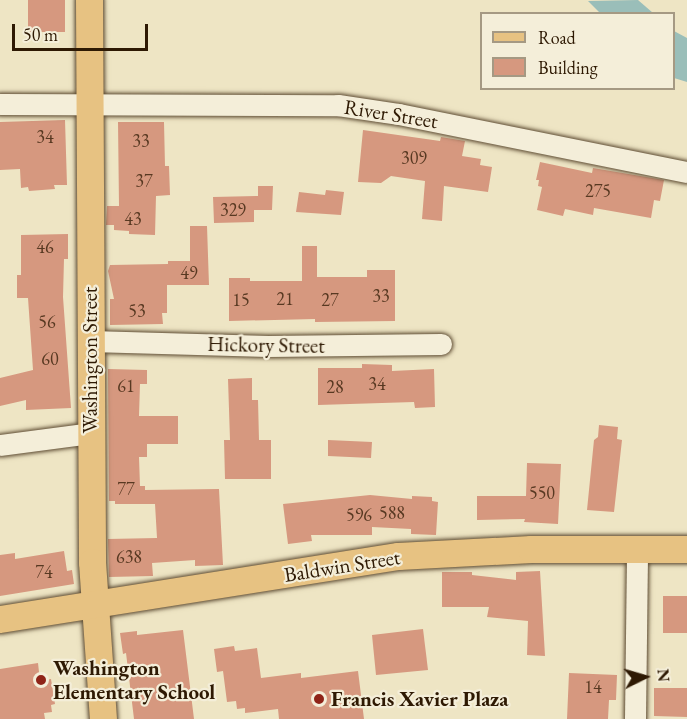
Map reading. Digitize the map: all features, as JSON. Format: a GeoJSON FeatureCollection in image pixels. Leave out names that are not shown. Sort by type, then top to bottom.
{"type":"FeatureCollection","features":[{"type":"Feature","properties":{"kind":"main road","name":"Washington Street"},"geometry":{"type":"LineString","coordinates":[[89,0],[90,341],[94,604],[103,719]]}},
{"type":"Feature","properties":{"kind":"main road","name":"Baldwin Street"},"geometry":{"type":"LineString","coordinates":[[0,619],[398,556],[531,549],[687,549]]}},
{"type":"Feature","properties":{"kind":"street","name":"River Street"},"geometry":{"type":"LineString","coordinates":[[0,104],[338,105],[409,116],[687,172]]}},
{"type":"Feature","properties":{"kind":"street","name":"Hickory Street"},"geometry":{"type":"LineString","coordinates":[[90,341],[268,346],[441,344]]}},
{"type":"Feature","properties":{"kind":"street"},"geometry":{"type":"LineString","coordinates":[[0,445],[91,433]]}},
{"type":"Feature","properties":{"kind":"street"},"geometry":{"type":"LineString","coordinates":[[635,719],[637,549]]}},
{"type":"Feature","properties":{"kind":"water"},"geometry":{"type":"Polygon","coordinates":[[[638,0],[652,12],[599,12],[588,1],[638,0]]]}},
{"type":"Feature","properties":{"kind":"water"},"geometry":{"type":"Polygon","coordinates":[[[675,32],[687,38],[687,82],[675,78],[675,32]]]}},
{"type":"Feature","properties":{"kind":"building"},"geometry":{"type":"Polygon","coordinates":[[[28,0],[65,0],[65,32],[28,32],[28,0]]]}},
{"type":"Feature","properties":{"kind":"building"},"geometry":{"type":"Polygon","coordinates":[[[65,120],[67,185],[54,185],[55,189],[29,191],[28,187],[21,188],[20,169],[0,170],[0,122],[65,120]]]}},
{"type":"Feature","properties":{"kind":"building"},"geometry":{"type":"Polygon","coordinates":[[[118,122],[164,122],[165,166],[169,166],[170,195],[156,196],[155,235],[129,234],[129,231],[114,230],[114,225],[106,225],[107,206],[119,206],[118,122]]]}},
{"type":"Feature","properties":{"kind":"building"},"geometry":{"type":"Polygon","coordinates":[[[363,130],[440,141],[441,137],[465,141],[462,156],[481,159],[480,165],[492,167],[488,192],[444,186],[442,221],[422,219],[425,181],[391,176],[381,183],[358,182],[363,130]]]}},
{"type":"Feature","properties":{"kind":"building"},"geometry":{"type":"Polygon","coordinates":[[[540,162],[592,173],[593,168],[664,180],[660,201],[654,200],[651,218],[594,208],[593,215],[565,209],[563,216],[537,210],[542,187],[538,186],[539,180],[536,180],[540,162]]]}},
{"type":"Feature","properties":{"kind":"building"},"geometry":{"type":"Polygon","coordinates":[[[258,186],[273,186],[272,210],[254,210],[254,222],[214,223],[213,197],[258,196],[258,186]]]}},
{"type":"Feature","properties":{"kind":"building"},"geometry":{"type":"Polygon","coordinates":[[[326,190],[344,192],[341,215],[296,212],[299,192],[325,195],[326,190]]]}},
{"type":"Feature","properties":{"kind":"building"},"geometry":{"type":"Polygon","coordinates":[[[190,226],[207,226],[209,285],[167,285],[167,313],[162,313],[163,324],[110,325],[110,299],[114,299],[108,271],[110,265],[168,264],[168,261],[190,261],[190,226]]]}},
{"type":"Feature","properties":{"kind":"building"},"geometry":{"type":"Polygon","coordinates":[[[68,234],[68,259],[64,259],[63,297],[71,408],[26,410],[26,400],[0,406],[0,378],[33,370],[28,298],[17,298],[17,275],[21,275],[21,235],[68,234]]]}},
{"type":"Feature","properties":{"kind":"building"},"geometry":{"type":"Polygon","coordinates":[[[302,246],[317,246],[317,277],[367,277],[367,270],[395,270],[395,321],[315,322],[315,319],[229,321],[229,278],[250,278],[250,281],[302,281],[302,246]]]}},
{"type":"Feature","properties":{"kind":"building"},"geometry":{"type":"Polygon","coordinates":[[[362,364],[392,365],[392,371],[434,369],[435,407],[415,408],[414,402],[318,405],[318,368],[362,368],[362,364]]]}},
{"type":"Feature","properties":{"kind":"building"},"geometry":{"type":"Polygon","coordinates":[[[108,369],[147,370],[147,384],[140,384],[139,416],[178,416],[178,444],[147,444],[147,457],[139,457],[140,486],[145,486],[145,490],[219,489],[223,565],[195,566],[195,560],[152,563],[153,576],[109,577],[108,539],[157,538],[155,504],[115,504],[115,501],[109,501],[108,369]]]}},
{"type":"Feature","properties":{"kind":"building"},"geometry":{"type":"Polygon","coordinates":[[[252,378],[252,400],[258,400],[259,440],[271,440],[271,479],[225,479],[224,440],[230,440],[228,379],[252,378]]]}},
{"type":"Feature","properties":{"kind":"building"},"geometry":{"type":"Polygon","coordinates":[[[599,425],[618,427],[617,439],[622,440],[614,512],[587,510],[594,440],[598,437],[599,425]]]}},
{"type":"Feature","properties":{"kind":"building"},"geometry":{"type":"Polygon","coordinates":[[[328,440],[372,442],[371,458],[328,456],[328,440]]]}},
{"type":"Feature","properties":{"kind":"building"},"geometry":{"type":"Polygon","coordinates":[[[527,463],[561,464],[558,524],[524,522],[525,519],[477,520],[477,496],[526,496],[527,463]]]}},
{"type":"Feature","properties":{"kind":"building"},"geometry":{"type":"Polygon","coordinates":[[[370,495],[412,499],[412,496],[432,497],[432,501],[438,502],[436,535],[411,534],[411,529],[372,527],[372,535],[311,535],[312,541],[288,544],[283,504],[370,495]]]}},
{"type":"Feature","properties":{"kind":"building"},"geometry":{"type":"Polygon","coordinates":[[[64,551],[67,571],[72,570],[74,584],[0,596],[0,555],[15,553],[15,559],[64,551]]]}},
{"type":"Feature","properties":{"kind":"building"},"geometry":{"type":"Polygon","coordinates":[[[540,571],[545,656],[527,655],[528,621],[487,617],[489,607],[442,607],[442,572],[472,572],[472,575],[516,580],[516,572],[540,571]]]}},
{"type":"Feature","properties":{"kind":"building"},"geometry":{"type":"Polygon","coordinates":[[[663,596],[687,596],[687,633],[663,633],[663,596]]]}},
{"type":"Feature","properties":{"kind":"building"},"geometry":{"type":"Polygon","coordinates":[[[423,629],[428,670],[376,675],[372,635],[423,629]]]}},
{"type":"Feature","properties":{"kind":"building"},"geometry":{"type":"Polygon","coordinates":[[[183,630],[194,719],[134,719],[126,653],[123,654],[120,633],[137,631],[137,635],[183,630]]]}},
{"type":"Feature","properties":{"kind":"building"},"geometry":{"type":"Polygon","coordinates":[[[234,646],[235,651],[257,648],[261,678],[301,673],[301,678],[358,671],[364,719],[279,719],[278,709],[245,713],[245,708],[237,709],[236,701],[227,702],[223,671],[217,672],[214,649],[234,646]]]}},
{"type":"Feature","properties":{"kind":"building"},"geometry":{"type":"Polygon","coordinates":[[[38,663],[40,681],[51,679],[55,704],[51,705],[52,712],[44,713],[45,719],[0,719],[0,669],[38,663]]]}},
{"type":"Feature","properties":{"kind":"building"},"geometry":{"type":"Polygon","coordinates":[[[569,673],[617,675],[616,700],[609,700],[608,719],[567,719],[569,673]]]}},
{"type":"Feature","properties":{"kind":"building"},"geometry":{"type":"Polygon","coordinates":[[[654,688],[687,688],[687,717],[654,716],[654,688]]]}},
{"type":"Feature","properties":{"kind":"place","name":"Washington Elementary School"},"geometry":{"type":"Point","coordinates":[41,680]}},
{"type":"Feature","properties":{"kind":"place","name":"Francis Xavier Plaza"},"geometry":{"type":"Point","coordinates":[319,699]}}]}
